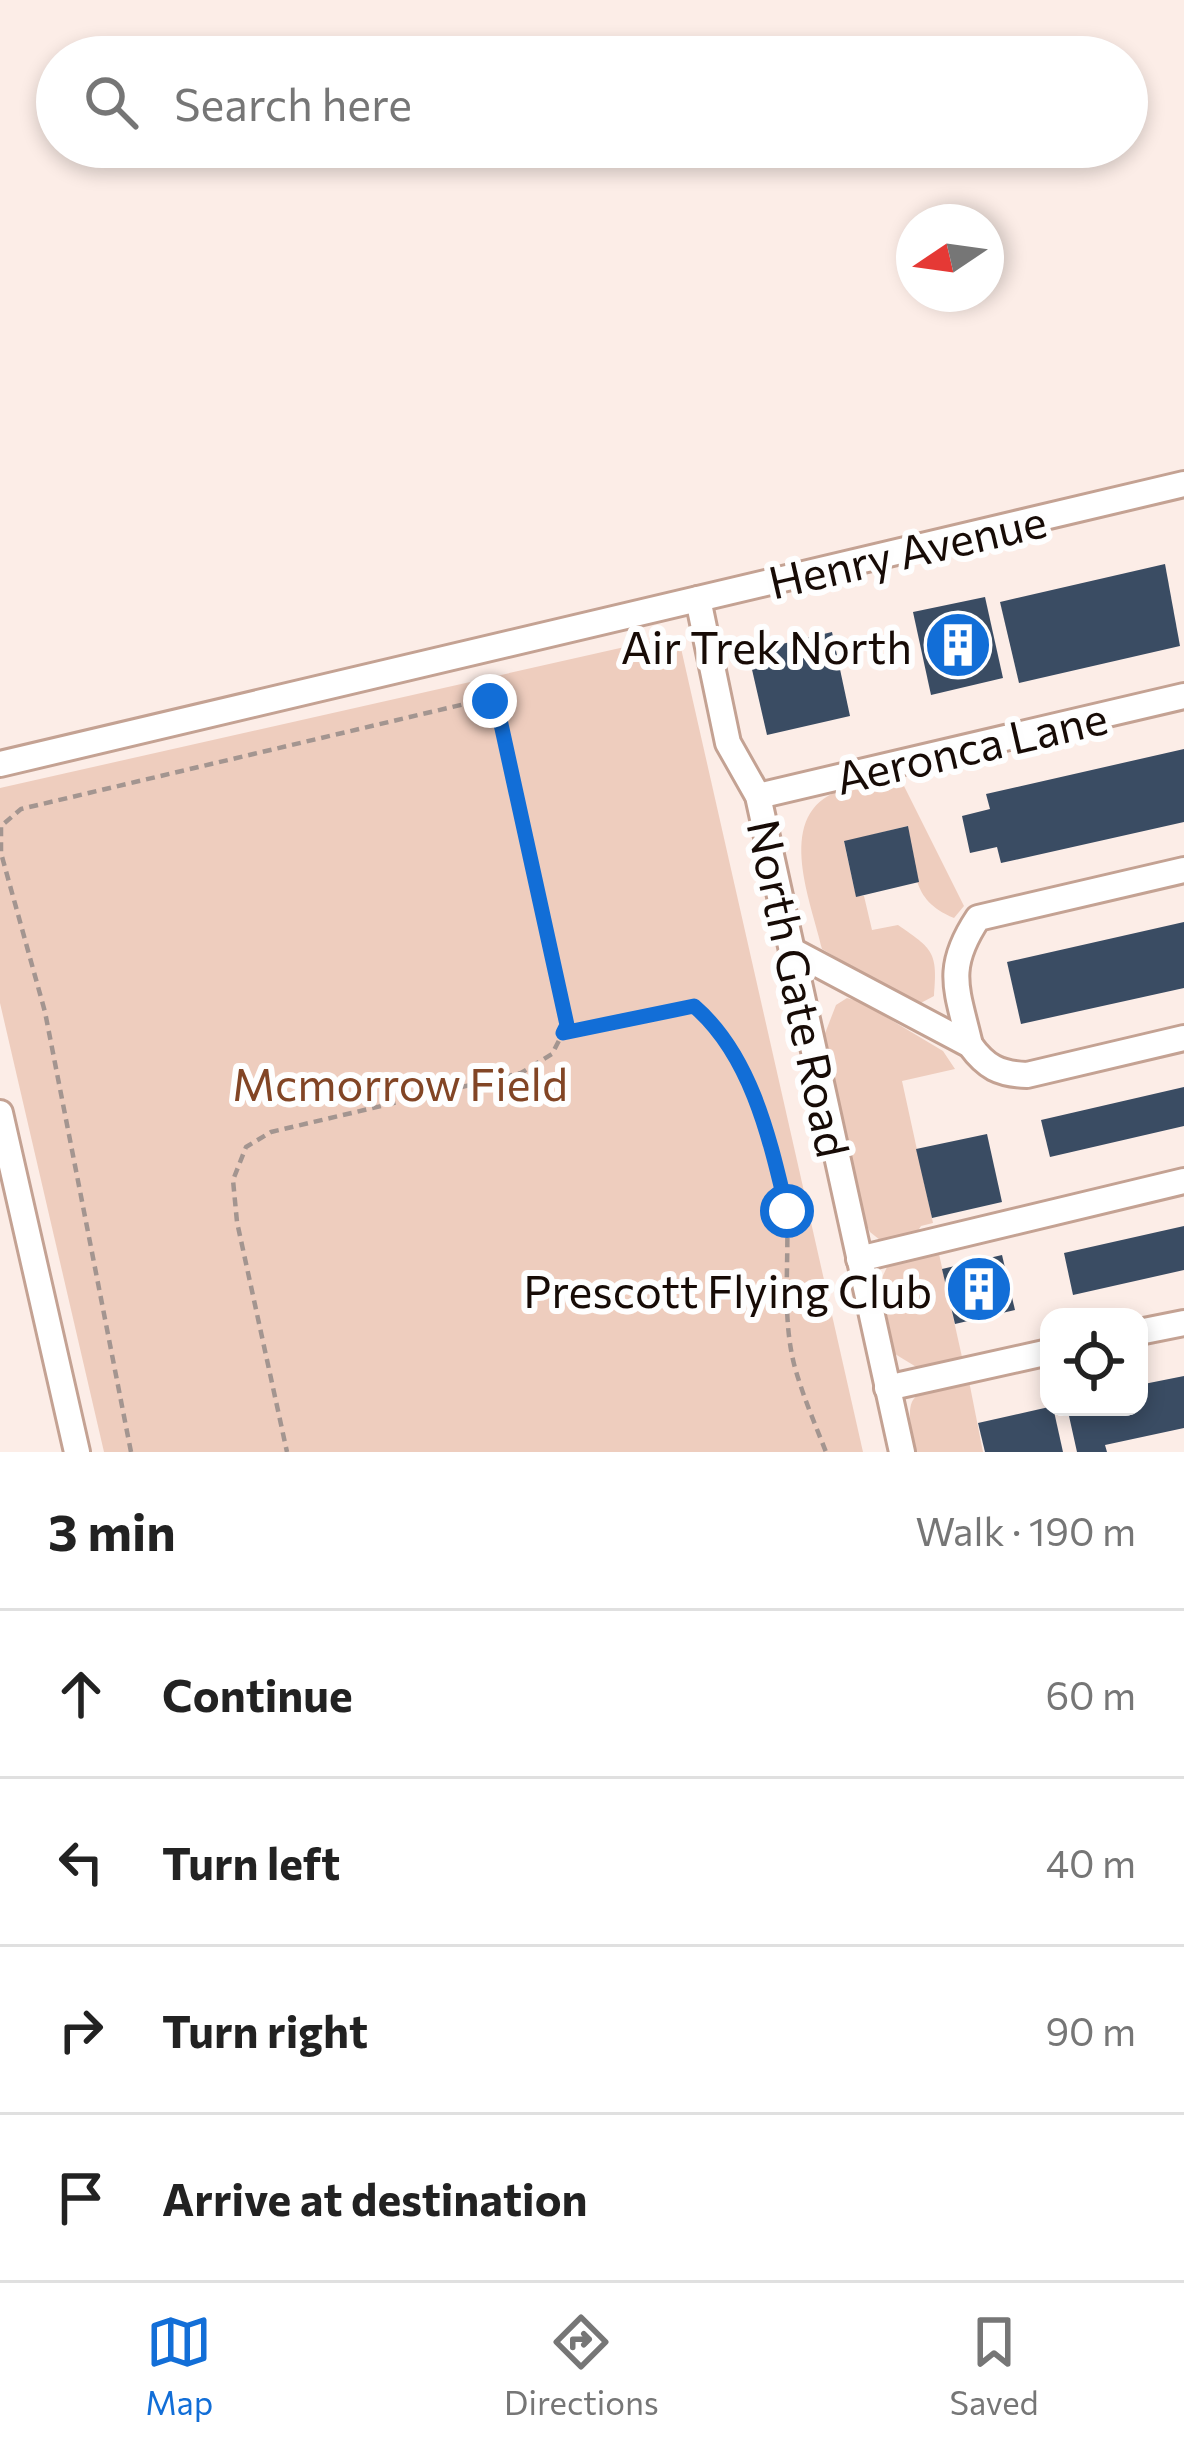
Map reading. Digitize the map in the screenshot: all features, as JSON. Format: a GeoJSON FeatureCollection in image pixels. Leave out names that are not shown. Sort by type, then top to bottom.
{"type":"FeatureCollection","features":[{"type":"Feature","properties":{"kind":"street","name":"Henry Avenue"},"geometry":{"type":"LineString","coordinates":[[0,764],[1184,484]]}},
{"type":"Feature","properties":{"kind":"street","name":"North Gate Road"},"geometry":{"type":"LineString","coordinates":[[698,599],[728,743],[758,796],[902,1452]]}},
{"type":"Feature","properties":{"kind":"street","name":"Aeronca Lane"},"geometry":{"type":"LineString","coordinates":[[758,796],[1184,696]]}},
{"type":"Feature","properties":{"kind":"street"},"geometry":{"type":"LineString","coordinates":[[1184,870],[978,917],[961,943],[954,973],[970,1046],[983,1064],[1005,1074],[1027,1075],[1184,1038]]}},
{"type":"Feature","properties":{"kind":"street"},"geometry":{"type":"LineString","coordinates":[[793,951],[970,1046]]}},
{"type":"Feature","properties":{"kind":"street"},"geometry":{"type":"LineString","coordinates":[[0,1113],[77,1452]]}},
{"type":"Feature","properties":{"kind":"street"},"geometry":{"type":"LineString","coordinates":[[859,1259],[1184,1181]]}},
{"type":"Feature","properties":{"kind":"street"},"geometry":{"type":"LineString","coordinates":[[1148,1331],[1184,1322]]}},
{"type":"Feature","properties":{"kind":"street"},"geometry":{"type":"LineString","coordinates":[[887,1388],[1040,1354]]}},
{"type":"Feature","properties":{"kind":"path"},"geometry":{"type":"LineString","coordinates":[[131,1452],[45,1012],[1,853],[3,821],[20,808],[490,701],[499,715],[567,1025],[552,1054],[521,1073],[272,1132],[246,1147],[233,1180],[237,1222],[287,1452]]}},
{"type":"Feature","properties":{"kind":"path"},"geometry":{"type":"LineString","coordinates":[[563,1033],[694,1006],[712,1022],[743,1073],[766,1126],[787,1211],[786,1278],[794,1363],[826,1452]]}},
{"type":"Feature","properties":{"kind":"green space","name":"Mcmorrow Field"},"geometry":{"type":"Polygon","coordinates":[[[678,635],[863,1452],[104,1452],[0,1003],[0,788],[678,635]]]}},
{"type":"Feature","properties":{"kind":"green space"},"geometry":{"type":"Polygon","coordinates":[[[900,778],[964,906],[954,918],[922,892],[907,826],[844,842],[856,896],[864,896],[872,930],[898,925],[931,953],[934,996],[917,1005],[822,949],[802,864],[806,822],[816,805],[842,790],[900,778]]]}},
{"type":"Feature","properties":{"kind":"green space"},"geometry":{"type":"Polygon","coordinates":[[[847,998],[943,1051],[955,1069],[902,1081],[933,1223],[921,1226],[915,1235],[880,1240],[864,1219],[824,1036],[836,1005],[847,998]]]}},
{"type":"Feature","properties":{"kind":"green space"},"geometry":{"type":"Polygon","coordinates":[[[939,1254],[962,1357],[918,1368],[895,1354],[880,1282],[887,1267],[939,1254]]]}},
{"type":"Feature","properties":{"kind":"green space"},"geometry":{"type":"Polygon","coordinates":[[[969,1381],[983,1452],[916,1452],[910,1416],[915,1397],[969,1381]]]}},
{"type":"Feature","properties":{"kind":"building"},"geometry":{"type":"Polygon","coordinates":[[[1165,564],[1180,646],[1019,683],[1000,602],[1165,564]]]}},
{"type":"Feature","properties":{"kind":"building","name":"Air Trek North"},"geometry":{"type":"Polygon","coordinates":[[[985,597],[1003,678],[931,695],[913,612],[985,597]]]}},
{"type":"Feature","properties":{"kind":"building"},"geometry":{"type":"Polygon","coordinates":[[[832,632],[850,716],[767,735],[748,652],[832,632]]]}},
{"type":"Feature","properties":{"kind":"building"},"geometry":{"type":"Polygon","coordinates":[[[1184,749],[1184,822],[1001,863],[997,847],[970,853],[962,816],[990,809],[986,794],[1184,749]]]}},
{"type":"Feature","properties":{"kind":"building"},"geometry":{"type":"Polygon","coordinates":[[[908,826],[919,882],[856,897],[844,841],[908,826]]]}},
{"type":"Feature","properties":{"kind":"building"},"geometry":{"type":"Polygon","coordinates":[[[1184,922],[1184,988],[1021,1024],[1007,962],[1184,922]]]}},
{"type":"Feature","properties":{"kind":"building"},"geometry":{"type":"Polygon","coordinates":[[[1184,1087],[1184,1126],[1050,1157],[1041,1120],[1184,1087]]]}},
{"type":"Feature","properties":{"kind":"building"},"geometry":{"type":"Polygon","coordinates":[[[987,1134],[1002,1202],[932,1218],[916,1149],[987,1134]]]}},
{"type":"Feature","properties":{"kind":"building"},"geometry":{"type":"Polygon","coordinates":[[[1184,1226],[1184,1270],[1073,1295],[1064,1253],[1184,1226]]]}},
{"type":"Feature","properties":{"kind":"building","name":"Prescott Flying Club"},"geometry":{"type":"Polygon","coordinates":[[[1002,1255],[1015,1310],[955,1324],[942,1269],[1002,1255]]]}},
{"type":"Feature","properties":{"kind":"building"},"geometry":{"type":"Polygon","coordinates":[[[1184,1376],[1184,1428],[1105,1445],[1107,1452],[1077,1452],[1069,1416],[1148,1416],[1148,1383],[1184,1376]]]}},
{"type":"Feature","properties":{"kind":"building"},"geometry":{"type":"Polygon","coordinates":[[[1040,1410],[1040,1416],[1055,1416],[1063,1452],[985,1452],[978,1423],[1040,1410]]]}},
{"type":"Feature","properties":{"kind":"place","name":"Air Trek North"},"geometry":{"type":"Point","coordinates":[958,645]}},
{"type":"Feature","properties":{"kind":"place","name":"Prescott Flying Club"},"geometry":{"type":"Point","coordinates":[979,1289]}},
{"type":"Feature","properties":{"kind":"route"},"geometry":{"type":"LineString","coordinates":[[490,701],[499,715],[567,1025],[563,1033],[694,1006],[712,1022],[743,1073],[766,1126],[787,1211]]}}]}
